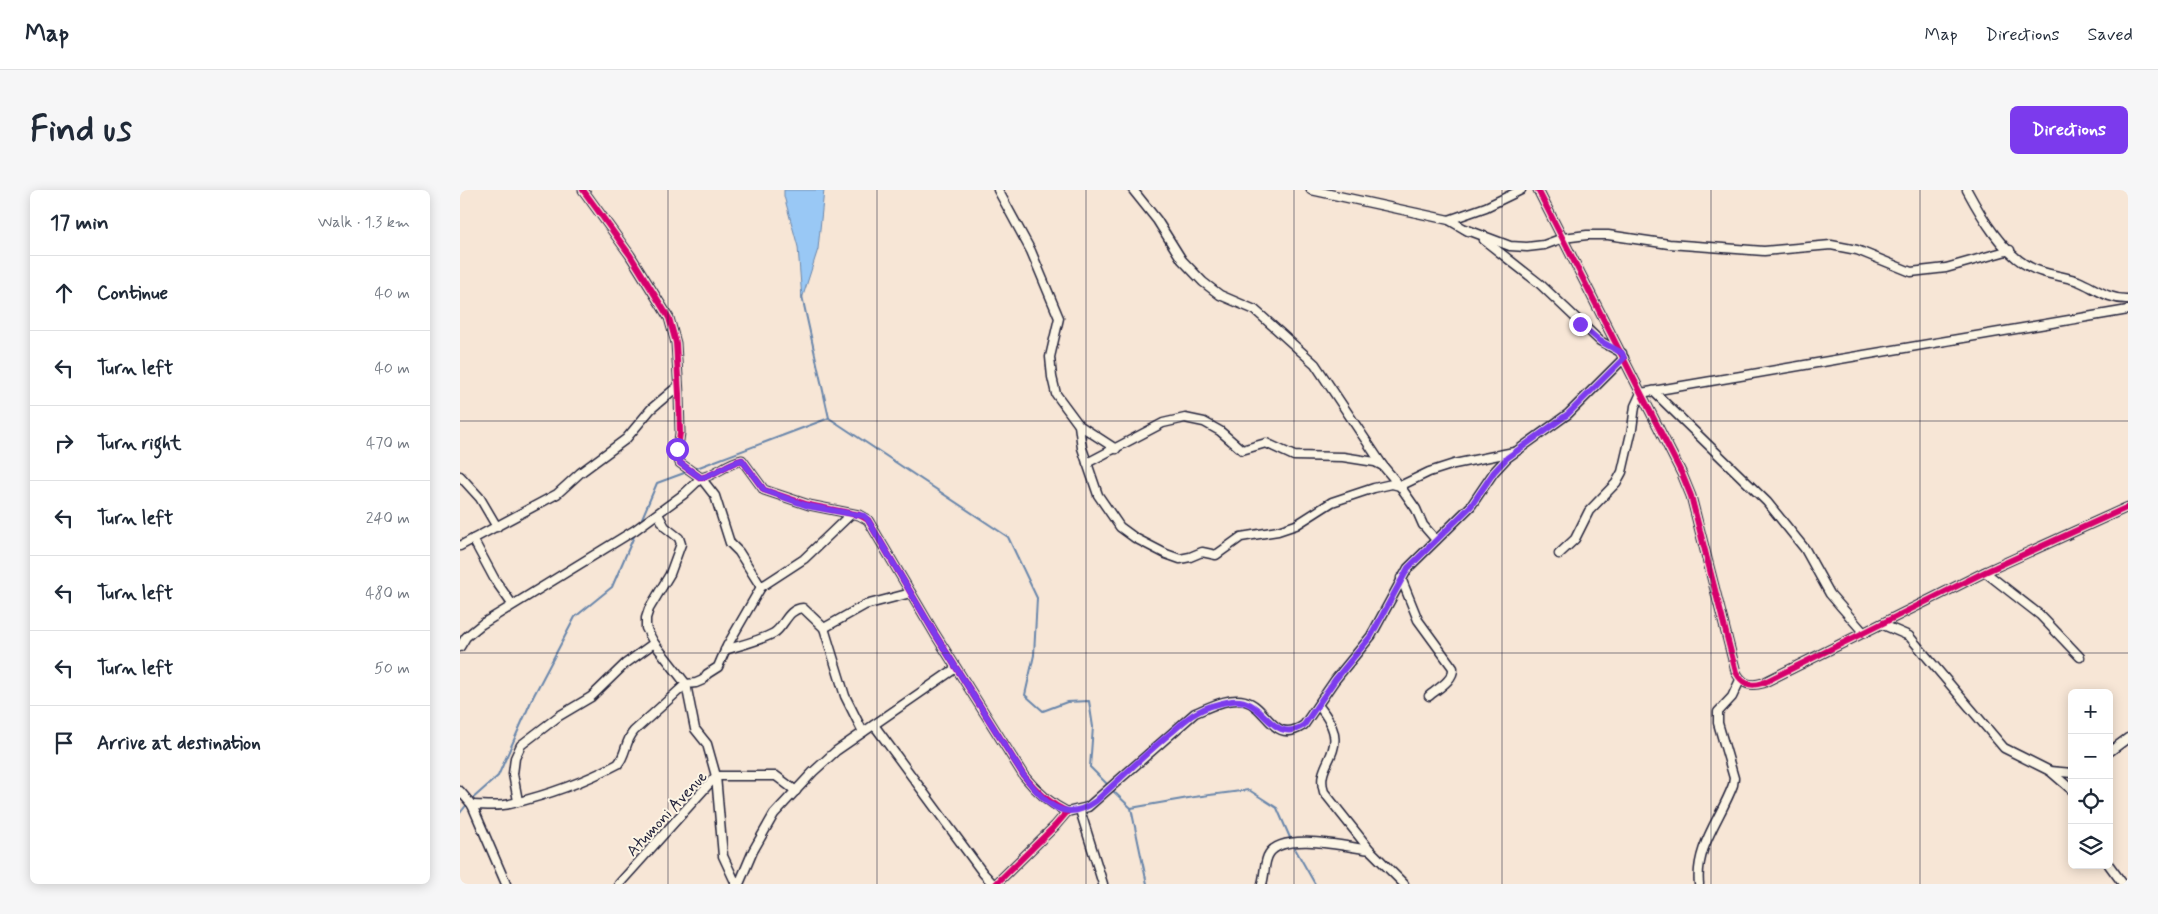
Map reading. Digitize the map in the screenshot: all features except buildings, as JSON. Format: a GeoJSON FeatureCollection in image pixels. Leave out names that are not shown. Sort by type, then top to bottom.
{"type":"FeatureCollection","features":[{"type":"Feature","properties":{"kind":"street"},"geometry":{"type":"LineString","coordinates":[[583,190],[630,255],[670,318],[676,343],[680,433],[677,455],[680,463],[701,478],[715,496],[730,543],[739,552],[761,587]]}},
{"type":"Feature","properties":{"kind":"street"},"geometry":{"type":"LineString","coordinates":[[998,190],[1031,251],[1047,291],[1058,312],[1059,318],[1050,357],[1056,394],[1079,425],[1116,449]]}},
{"type":"Feature","properties":{"kind":"street"},"geometry":{"type":"LineString","coordinates":[[1133,190],[1157,220],[1182,260],[1203,282],[1220,295],[1255,310],[1315,364],[1383,466],[1416,509],[1423,525],[1436,540]]}},
{"type":"Feature","properties":{"kind":"street"},"geometry":{"type":"LineString","coordinates":[[1311,190],[1449,220],[1502,253],[1540,284],[1600,341],[1623,355]]}},
{"type":"Feature","properties":{"kind":"street"},"geometry":{"type":"LineString","coordinates":[[1449,220],[1486,207],[1521,190]]}},
{"type":"Feature","properties":{"kind":"street"},"geometry":{"type":"LineString","coordinates":[[1538,190],[1682,474],[1691,496],[1736,672],[1740,680],[1747,684],[1763,683],[1985,572],[2128,508]]}},
{"type":"Feature","properties":{"kind":"street"},"geometry":{"type":"LineString","coordinates":[[1967,190],[1985,223],[2021,262],[2036,270],[2077,281],[2119,299],[2128,299]]}},
{"type":"Feature","properties":{"kind":"street"},"geometry":{"type":"LineString","coordinates":[[1465,229],[1510,246],[1527,247],[1563,238],[1587,235],[1608,235],[1669,244],[1764,251],[1838,246],[1857,250],[1911,272],[1946,268],[2010,250]]}},
{"type":"Feature","properties":{"kind":"street"},"geometry":{"type":"LineString","coordinates":[[1559,554],[1575,539],[1589,511],[1616,483],[1622,472],[1632,429],[1635,406],[1641,394],[2128,310]]}},
{"type":"Feature","properties":{"kind":"street"},"geometry":{"type":"LineString","coordinates":[[460,647],[466,637],[482,624],[635,530],[658,514],[701,478],[712,476],[735,461],[742,460],[764,490],[808,506],[864,516],[868,520],[956,668],[1024,776],[1050,804],[1067,812],[1080,810],[1096,801],[1195,713],[1216,704],[1243,701],[1259,711],[1273,726],[1284,730],[1297,730],[1304,725],[1371,636],[1408,568],[1471,506],[1494,472],[1514,452],[1568,414],[1623,355]]}},
{"type":"Feature","properties":{"kind":"street"},"geometry":{"type":"LineString","coordinates":[[460,546],[557,494],[580,473],[626,440],[651,409],[678,386]]}},
{"type":"Feature","properties":{"kind":"street"},"geometry":{"type":"LineString","coordinates":[[1653,391],[1767,502],[1805,549],[1830,594],[1864,633]]}},
{"type":"Feature","properties":{"kind":"street"},"geometry":{"type":"LineString","coordinates":[[1087,463],[1163,423],[1185,418],[1204,422],[1220,431],[1242,450],[1266,443],[1294,456],[1343,457],[1375,462],[1383,466]]}},
{"type":"Feature","properties":{"kind":"street"},"geometry":{"type":"LineString","coordinates":[[1079,425],[1082,448],[1098,495],[1120,527],[1135,538],[1180,559],[1202,552],[1216,555],[1241,537],[1296,526],[1332,502],[1374,488],[1392,484],[1400,486],[1429,472],[1454,464],[1514,452]]}},
{"type":"Feature","properties":{"kind":"street"},"geometry":{"type":"LineString","coordinates":[[460,476],[480,498],[497,527]]}},
{"type":"Feature","properties":{"kind":"street"},"geometry":{"type":"LineString","coordinates":[[658,514],[665,527],[680,538],[681,544],[670,574],[649,609],[646,618],[646,628],[654,643],[686,684],[696,729],[707,744],[716,776],[723,856],[738,884]]}},
{"type":"Feature","properties":{"kind":"street"},"geometry":{"type":"LineString","coordinates":[[472,805],[510,804],[582,782],[618,764],[622,760],[629,737],[686,684],[703,680],[707,674],[718,667],[761,587],[804,559],[851,514]]}},
{"type":"Feature","properties":{"kind":"street"},"geometry":{"type":"LineString","coordinates":[[473,539],[495,580],[512,604]]}},
{"type":"Feature","properties":{"kind":"street"},"geometry":{"type":"LineString","coordinates":[[1985,572],[2040,615],[2080,657]]}},
{"type":"Feature","properties":{"kind":"street"},"geometry":{"type":"LineString","coordinates":[[1401,578],[1418,620],[1453,668],[1452,676],[1429,696]]}},
{"type":"Feature","properties":{"kind":"street"},"geometry":{"type":"LineString","coordinates":[[824,628],[865,605],[911,593]]}},
{"type":"Feature","properties":{"kind":"street"},"geometry":{"type":"LineString","coordinates":[[726,650],[774,633],[791,613],[800,608],[824,628],[845,696],[863,732]]}},
{"type":"Feature","properties":{"kind":"street"},"geometry":{"type":"LineString","coordinates":[[1881,624],[1909,636],[2004,748],[2050,771],[2068,787]]}},
{"type":"Feature","properties":{"kind":"street"},"geometry":{"type":"LineString","coordinates":[[518,801],[512,774],[514,758],[522,745],[559,716],[591,697],[624,664],[654,643]]}},
{"type":"Feature","properties":{"kind":"street"},"geometry":{"type":"LineString","coordinates":[[738,884],[774,814],[796,790],[836,751],[956,668]]}},
{"type":"Feature","properties":{"kind":"street"},"geometry":{"type":"LineString","coordinates":[[1699,884],[1700,860],[1704,846],[1733,785],[1734,778],[1718,723],[1718,712],[1732,697],[1740,680]]}},
{"type":"Feature","properties":{"kind":"street"},"geometry":{"type":"LineString","coordinates":[[1318,705],[1329,721],[1335,737],[1335,746],[1323,780],[1324,792],[1370,850],[1404,884]]}},
{"type":"Feature","properties":{"kind":"street"},"geometry":{"type":"LineString","coordinates":[[874,725],[983,873],[995,884],[1067,812]]}},
{"type":"Feature","properties":{"kind":"street"},"geometry":{"type":"LineString","coordinates":[[2113,749],[2128,738]]}},
{"type":"Feature","properties":{"kind":"street"},"geometry":{"type":"LineString","coordinates":[[2050,771],[2068,773]]}},
{"type":"Feature","properties":{"kind":"street","name":"Atumoni Avenue"},"geometry":{"type":"LineString","coordinates":[[619,884],[716,776],[776,776],[796,790]]}},
{"type":"Feature","properties":{"kind":"street"},"geometry":{"type":"LineString","coordinates":[[460,791],[472,805],[506,884]]}},
{"type":"Feature","properties":{"kind":"street"},"geometry":{"type":"LineString","coordinates":[[1080,810],[1103,884]]}},
{"type":"Feature","properties":{"kind":"street"},"geometry":{"type":"LineString","coordinates":[[1262,884],[1268,855],[1276,846],[1287,842],[1370,850]]}},
{"type":"Feature","properties":{"kind":"street"},"geometry":{"type":"LineString","coordinates":[[2111,869],[2122,884]]}},
{"type":"Feature","properties":{"kind":"water"},"geometry":{"type":"Polygon","coordinates":[[[784,190],[824,190],[818,249],[802,299],[798,247],[784,190]]]}},
{"type":"Feature","properties":{"kind":"waterway"},"geometry":{"type":"LineString","coordinates":[[802,296],[829,418],[1008,537],[1037,598],[1034,655],[1025,695],[1043,711],[1067,702],[1089,701],[1093,727],[1090,767],[1108,785]]}},
{"type":"Feature","properties":{"kind":"waterway"},"geometry":{"type":"LineString","coordinates":[[694,469],[829,418]]}},
{"type":"Feature","properties":{"kind":"waterway"},"geometry":{"type":"LineString","coordinates":[[640,523],[657,483],[687,472]]}},
{"type":"Feature","properties":{"kind":"waterway"},"geometry":{"type":"LineString","coordinates":[[471,800],[498,776],[533,697],[575,617],[612,587],[635,534]]}},
{"type":"Feature","properties":{"kind":"waterway"},"geometry":{"type":"LineString","coordinates":[[1111,789],[1131,808],[1249,790],[1277,808],[1291,840]]}},
{"type":"Feature","properties":{"kind":"waterway"},"geometry":{"type":"LineString","coordinates":[[460,813],[468,803]]}},
{"type":"Feature","properties":{"kind":"waterway"},"geometry":{"type":"LineString","coordinates":[[1131,808],[1147,884]]}},
{"type":"Feature","properties":{"kind":"waterway"},"geometry":{"type":"LineString","coordinates":[[1293,845],[1315,884]]}},
{"type":"Feature","properties":{"kind":"cycle path"},"geometry":{"type":"LineString","coordinates":[[583,190],[630,255],[669,318],[676,343],[680,433],[677,455],[680,463],[701,478],[742,460],[764,490],[809,505],[859,515],[868,520],[935,634],[1024,776],[1044,797],[1067,812],[996,884]]}},
{"type":"Feature","properties":{"kind":"cycle path"},"geometry":{"type":"LineString","coordinates":[[1538,190],[1682,474],[1691,496],[1736,672],[1747,684],[1763,683],[1985,572],[2128,507]]}},
{"type":"Feature","properties":{"kind":"route"},"geometry":{"type":"LineString","coordinates":[[677,449],[680,463],[701,478],[712,476],[735,461],[742,460],[764,490],[808,506],[864,516],[992,727],[1024,776],[1050,804],[1067,812],[1088,807],[1195,713],[1216,704],[1235,700],[1249,703],[1273,726],[1284,730],[1297,730],[1304,725],[1335,680],[1371,636],[1408,568],[1471,506],[1494,472],[1507,458],[1560,422],[1624,358],[1622,353],[1600,341],[1580,324]]}}]}
